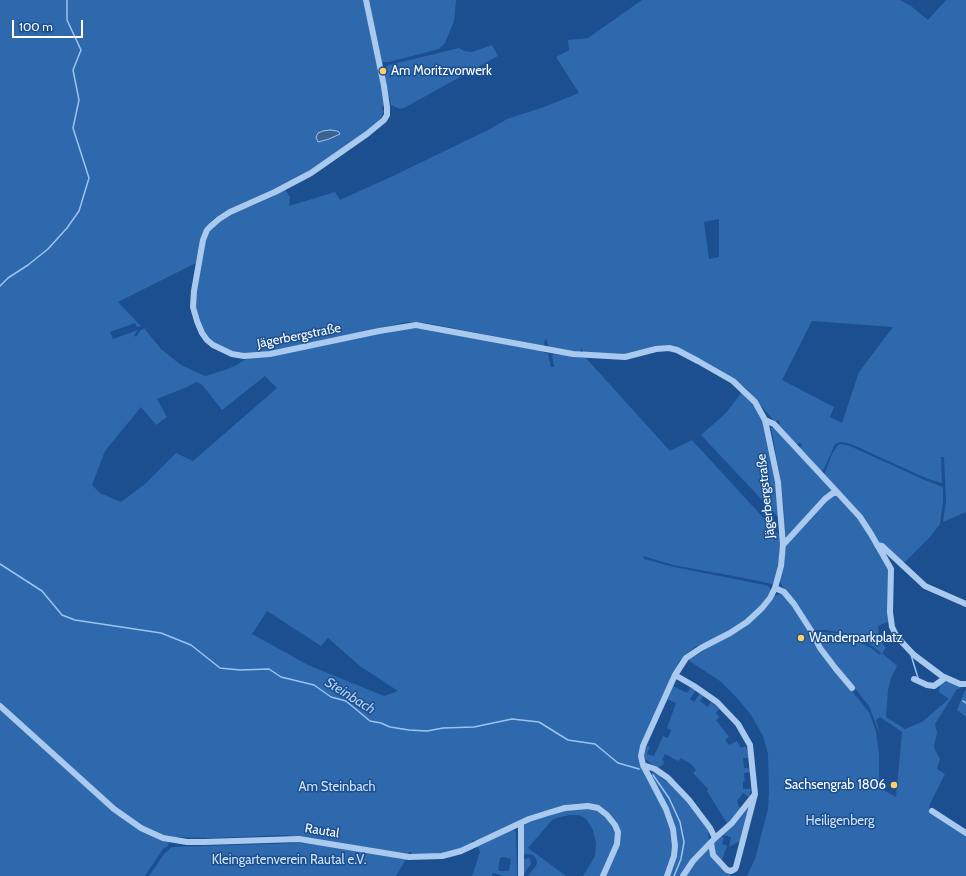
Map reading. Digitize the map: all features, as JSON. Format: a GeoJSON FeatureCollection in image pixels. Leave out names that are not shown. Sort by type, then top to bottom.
{"type":"FeatureCollection","features":[{"type":"Feature","properties":{"kind":"street","name":"Jägerbergstraße"},"geometry":{"type":"LineString","coordinates":[[366,0],[384,86],[387,115],[380,124],[311,173],[276,192],[218,218],[207,230],[203,240],[194,291],[194,307],[200,327],[208,340],[218,348],[232,354],[244,356],[285,352],[379,331],[416,325],[573,354],[625,357],[656,349],[669,348],[677,350],[733,381],[755,402],[766,420],[778,482],[783,546],[781,566],[775,588],[770,598],[762,608],[747,622],[730,633],[692,653],[686,658],[676,675],[643,746],[641,756],[643,765]]}},
{"type":"Feature","properties":{"kind":"street","name":"Jägerbergstraße"},"geometry":{"type":"LineString","coordinates":[[766,420],[774,424],[860,517],[877,545],[891,569],[890,612],[892,627],[897,637],[909,650],[945,678],[965,684]]}},
{"type":"Feature","properties":{"kind":"street","name":"Jägerbergstraße"},"geometry":{"type":"LineString","coordinates":[[783,546],[825,498],[833,493],[838,493]]}},
{"type":"Feature","properties":{"kind":"street"},"geometry":{"type":"LineString","coordinates":[[877,545],[882,546],[925,586],[966,604]]}},
{"type":"Feature","properties":{"kind":"street"},"geometry":{"type":"LineString","coordinates":[[775,588],[784,592],[794,604],[812,632],[820,648],[852,688]]}},
{"type":"Feature","properties":{"kind":"street"},"geometry":{"type":"LineString","coordinates":[[643,765],[655,769],[679,789],[701,814],[710,828],[713,841],[713,855],[728,870],[735,869],[755,794],[750,745],[738,724],[727,711],[708,695],[676,675]]}},
{"type":"Feature","properties":{"kind":"street"},"geometry":{"type":"LineString","coordinates":[[914,679],[927,685],[934,686],[945,678]]}},
{"type":"Feature","properties":{"kind":"street","name":"Rautal"},"geometry":{"type":"LineString","coordinates":[[0,706],[114,809],[146,831],[172,840],[204,842],[294,838],[409,857],[442,856],[461,851],[521,823],[554,810],[577,806],[592,806],[602,811],[613,821],[617,828],[617,844],[602,876]]}},
{"type":"Feature","properties":{"kind":"street"},"geometry":{"type":"LineString","coordinates":[[643,765],[666,809],[673,829],[675,846],[674,856],[667,876]]}},
{"type":"Feature","properties":{"kind":"street"},"geometry":{"type":"LineString","coordinates":[[683,876],[693,861],[732,823],[755,794]]}},
{"type":"Feature","properties":{"kind":"street"},"geometry":{"type":"LineString","coordinates":[[932,811],[966,833]]}},
{"type":"Feature","properties":{"kind":"street"},"geometry":{"type":"LineString","coordinates":[[520,876],[521,823]]}},
{"type":"Feature","properties":{"kind":"green space","name":"Am Steinbach"},"geometry":{"type":"Polygon","coordinates":[[[0,0],[363,0],[385,103],[382,107],[382,110],[384,110],[380,121],[309,171],[264,195],[224,212],[213,219],[205,229],[196,263],[118,302],[141,326],[137,327],[135,323],[110,332],[113,339],[138,330],[134,335],[136,337],[144,328],[161,349],[181,365],[205,376],[237,365],[247,358],[270,357],[394,330],[420,328],[542,351],[548,354],[551,367],[554,367],[552,355],[555,354],[586,358],[670,451],[692,440],[781,537],[778,572],[774,583],[772,584],[673,565],[643,556],[644,559],[674,567],[768,586],[771,591],[760,607],[745,621],[717,637],[695,647],[679,662],[638,755],[645,776],[664,809],[670,829],[673,855],[665,876],[605,876],[619,845],[617,824],[609,813],[591,804],[564,806],[476,841],[474,840],[472,841],[472,844],[452,852],[441,854],[412,855],[411,852],[408,854],[286,835],[212,838],[169,837],[147,830],[118,810],[0,704],[0,0]],[[265,376],[222,410],[201,384],[196,382],[157,399],[167,417],[156,425],[141,407],[105,451],[92,485],[100,493],[121,502],[145,484],[176,453],[193,461],[277,388],[265,376]],[[267,611],[252,634],[308,665],[384,696],[398,691],[360,666],[328,638],[321,646],[267,611]]]}},
{"type":"Feature","properties":{"kind":"green space"},"geometry":{"type":"Polygon","coordinates":[[[368,0],[456,0],[454,21],[445,43],[439,49],[389,62],[381,62],[368,0]]]}},
{"type":"Feature","properties":{"kind":"green space"},"geometry":{"type":"Polygon","coordinates":[[[642,0],[900,0],[911,6],[928,20],[946,0],[966,0],[966,512],[943,522],[946,502],[944,457],[941,457],[942,483],[928,479],[851,444],[840,442],[835,444],[824,469],[821,472],[799,448],[802,445],[800,443],[796,445],[778,425],[780,423],[779,421],[778,420],[775,422],[746,388],[734,379],[678,348],[625,355],[584,353],[581,348],[580,353],[549,348],[546,339],[544,346],[427,323],[415,322],[407,322],[269,352],[244,353],[233,351],[209,339],[199,320],[196,306],[196,291],[208,231],[226,216],[259,203],[285,190],[290,197],[289,206],[335,192],[340,200],[490,129],[507,119],[544,107],[579,93],[556,57],[569,50],[568,40],[588,38],[642,0]],[[719,219],[704,222],[709,259],[719,257],[719,219]],[[812,321],[782,380],[834,407],[830,417],[842,423],[859,372],[893,327],[812,321]]]}},
{"type":"Feature","properties":{"kind":"green space"},"geometry":{"type":"Polygon","coordinates":[[[492,45],[498,56],[404,108],[400,109],[391,105],[383,69],[389,65],[459,48],[464,51],[472,52],[492,45]]]}},
{"type":"Feature","properties":{"kind":"green space"},"geometry":{"type":"Polygon","coordinates":[[[742,392],[758,411],[764,423],[776,483],[779,518],[701,435],[726,413],[742,392]]]}},
{"type":"Feature","properties":{"kind":"green space"},"geometry":{"type":"Polygon","coordinates":[[[771,428],[774,428],[830,488],[831,491],[785,540],[781,482],[771,428]]]}},
{"type":"Feature","properties":{"kind":"green space"},"geometry":{"type":"Polygon","coordinates":[[[840,444],[850,446],[943,487],[943,502],[940,524],[930,537],[905,562],[902,562],[879,543],[824,475],[832,454],[840,444]]]}},
{"type":"Feature","properties":{"kind":"green space","name":"Heiligenberg"},"geometry":{"type":"Polygon","coordinates":[[[832,495],[838,496],[859,519],[889,568],[890,621],[878,626],[879,638],[886,648],[882,653],[897,666],[891,678],[888,690],[886,717],[905,729],[922,722],[949,699],[939,692],[940,685],[951,682],[962,688],[957,689],[935,724],[937,733],[934,745],[940,759],[937,769],[945,774],[930,804],[929,811],[966,836],[966,876],[747,876],[755,859],[768,809],[768,754],[763,736],[751,715],[738,699],[720,681],[688,660],[730,636],[775,595],[784,594],[834,669],[869,712],[876,731],[879,754],[879,783],[885,791],[896,797],[902,732],[880,717],[876,720],[880,735],[869,706],[822,647],[815,632],[839,633],[849,636],[871,648],[880,655],[881,653],[872,646],[849,634],[826,630],[812,630],[780,581],[787,543],[832,495]]]}},
{"type":"Feature","properties":{"kind":"green space"},"geometry":{"type":"Polygon","coordinates":[[[673,686],[687,693],[691,687],[696,690],[690,699],[694,702],[700,693],[704,695],[700,701],[708,707],[711,702],[719,709],[716,713],[719,717],[716,720],[729,737],[725,740],[729,745],[737,741],[741,748],[746,746],[749,758],[743,758],[744,768],[749,768],[750,772],[744,773],[745,781],[743,782],[743,789],[751,789],[749,797],[743,793],[737,801],[740,810],[728,825],[707,791],[708,789],[693,773],[696,770],[691,764],[681,758],[678,761],[665,754],[662,760],[664,762],[663,765],[657,768],[644,758],[645,745],[650,747],[647,754],[654,756],[663,736],[668,738],[671,730],[667,728],[676,703],[667,699],[673,686]]]}},
{"type":"Feature","properties":{"kind":"green space"},"geometry":{"type":"Polygon","coordinates":[[[965,690],[966,691],[966,717],[957,710],[965,690]]]}},
{"type":"Feature","properties":{"kind":"green space"},"geometry":{"type":"Polygon","coordinates":[[[0,710],[110,808],[160,839],[169,842],[168,846],[163,849],[145,876],[0,876],[0,710]]]}},
{"type":"Feature","properties":{"kind":"green space"},"geometry":{"type":"Polygon","coordinates":[[[655,770],[661,775],[660,777],[667,782],[668,781],[688,801],[708,829],[709,842],[714,859],[732,876],[669,876],[677,856],[677,846],[650,775],[655,770]]]}},
{"type":"Feature","properties":{"kind":"green space"},"geometry":{"type":"Polygon","coordinates":[[[750,803],[742,840],[729,847],[731,837],[722,835],[750,803]]]}},
{"type":"Feature","properties":{"kind":"green space"},"geometry":{"type":"Polygon","coordinates":[[[577,808],[594,809],[601,813],[614,825],[616,839],[600,876],[583,876],[595,856],[596,843],[593,830],[586,819],[579,815],[569,815],[553,819],[528,848],[566,876],[528,876],[537,863],[536,858],[533,855],[523,855],[524,826],[537,818],[577,808]]]}},
{"type":"Feature","properties":{"kind":"green space"},"geometry":{"type":"Polygon","coordinates":[[[514,830],[516,832],[517,876],[501,876],[493,873],[492,876],[472,876],[480,852],[477,846],[514,830]],[[503,857],[500,858],[498,870],[509,871],[511,859],[503,857]]]}},
{"type":"Feature","properties":{"kind":"green space"},"geometry":{"type":"Polygon","coordinates":[[[721,836],[724,837],[722,844],[727,846],[721,862],[713,853],[712,847],[715,840],[721,836]]]}},
{"type":"Feature","properties":{"kind":"green space","name":"Kleingartenverein Rautal e.V."},"geometry":{"type":"Polygon","coordinates":[[[299,843],[330,846],[406,859],[396,876],[149,876],[164,854],[172,847],[299,843]]]}},
{"type":"Feature","properties":{"kind":"green space"},"geometry":{"type":"Polygon","coordinates":[[[530,858],[531,864],[525,873],[523,873],[523,861],[524,859],[530,858]]]}},
{"type":"Feature","properties":{"kind":"shaded area"},"geometry":{"type":"Polygon","coordinates":[[[330,130],[337,131],[340,134],[318,142],[316,137],[318,133],[330,130]]]}},
{"type":"Feature","properties":{"kind":"waterway","name":"Steinbach"},"geometry":{"type":"LineString","coordinates":[[0,286],[8,278],[28,265],[48,249],[67,228],[79,211],[89,178],[73,128],[79,100],[73,70],[81,50],[67,20],[67,0]]}},
{"type":"Feature","properties":{"kind":"waterway","name":"Steinbach"},"geometry":{"type":"LineString","coordinates":[[0,564],[42,591],[62,615],[75,620],[161,633],[191,645],[220,668],[240,670],[269,669],[281,677],[314,685],[331,697],[346,701],[370,721],[381,723],[390,727],[427,731],[443,728],[474,727],[512,719],[539,722],[568,740],[595,744],[618,763],[639,769]]}},
{"type":"Feature","properties":{"kind":"waterway"},"geometry":{"type":"LineString","coordinates":[[911,655],[918,678]]}},
{"type":"Feature","properties":{"kind":"waterway","name":"Steinbach"},"geometry":{"type":"LineString","coordinates":[[653,775],[669,798],[680,822],[684,842],[681,859],[674,876]]}},
{"type":"Feature","properties":{"kind":"place","name":"Am Moritzvorwerk"},"geometry":{"type":"Point","coordinates":[383,71]}},
{"type":"Feature","properties":{"kind":"place","name":"Wanderparkplatz"},"geometry":{"type":"Point","coordinates":[801,638]}},
{"type":"Feature","properties":{"kind":"place","name":"Sachsengrab 1806"},"geometry":{"type":"Point","coordinates":[894,785]}}]}
